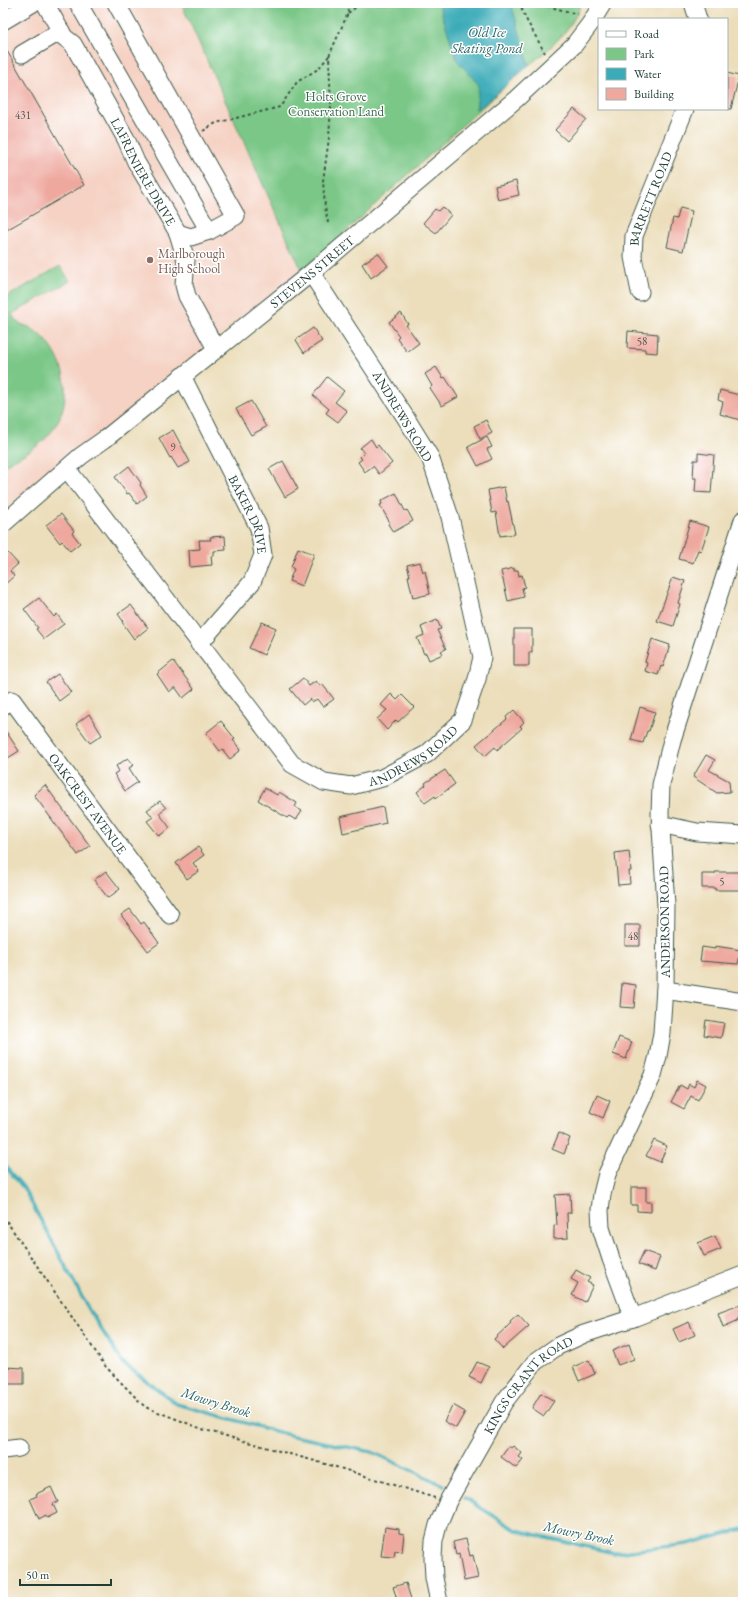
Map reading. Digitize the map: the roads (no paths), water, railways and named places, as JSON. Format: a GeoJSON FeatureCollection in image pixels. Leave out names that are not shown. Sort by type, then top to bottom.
{"type":"FeatureCollection","features":[{"type":"Feature","properties":{"kind":"street"},"geometry":{"type":"LineString","coordinates":[[3,20],[33,3]]}},
{"type":"Feature","properties":{"kind":"street","name":"LAFRENIERE DRIVE"},"geometry":{"type":"LineString","coordinates":[[45,3],[64,37],[73,44],[126,139],[136,162],[178,233],[186,260],[184,285],[187,296],[216,349]]}},
{"type":"Feature","properties":{"kind":"street"},"geometry":{"type":"LineString","coordinates":[[78,3],[207,232]]}},
{"type":"Feature","properties":{"kind":"street"},"geometry":{"type":"LineString","coordinates":[[116,3],[236,216],[207,232],[190,237],[178,233]]}},
{"type":"Feature","properties":{"kind":"street","name":"STEVENS STREET"},"geometry":{"type":"LineString","coordinates":[[3,524],[66,468],[311,272],[516,99],[574,46],[604,3]]}},
{"type":"Feature","properties":{"kind":"street"},"geometry":{"type":"LineString","coordinates":[[693,3],[698,18]]}},
{"type":"Feature","properties":{"kind":"street"},"geometry":{"type":"LineString","coordinates":[[22,54],[61,31]]}},
{"type":"Feature","properties":{"kind":"street","name":"BARRETT ROAD"},"geometry":{"type":"LineString","coordinates":[[640,292],[633,257],[634,236],[685,110]]}},
{"type":"Feature","properties":{"kind":"street"},"geometry":{"type":"LineString","coordinates":[[186,260],[207,232]]}},
{"type":"Feature","properties":{"kind":"street","name":"ANDREWS ROAD"},"geometry":{"type":"LineString","coordinates":[[66,468],[292,764],[324,782],[351,786],[382,778],[427,754],[463,720],[477,680],[482,657],[450,517],[430,457],[311,272]]}},
{"type":"Feature","properties":{"kind":"street","name":"BAKER DRIVE"},"geometry":{"type":"LineString","coordinates":[[182,376],[259,528],[263,555],[252,582],[199,644]]}},
{"type":"Feature","properties":{"kind":"street","name":"ANDERSON ROAD"},"geometry":{"type":"LineString","coordinates":[[633,1318],[601,1228],[601,1205],[607,1174],[653,1075],[662,1033],[665,990],[666,905],[660,824],[661,785],[672,740],[743,520]]}},
{"type":"Feature","properties":{"kind":"street","name":"OAKCREST AVENUE"},"geometry":{"type":"LineString","coordinates":[[3,706],[12,700],[170,916]]}},
{"type":"Feature","properties":{"kind":"street"},"geometry":{"type":"LineString","coordinates":[[660,824],[696,832],[743,835]]}},
{"type":"Feature","properties":{"kind":"street"},"geometry":{"type":"LineString","coordinates":[[665,990],[743,1002]]}},
{"type":"Feature","properties":{"kind":"street","name":"KINGS GRANT ROAD"},"geometry":{"type":"LineString","coordinates":[[439,1602],[434,1578],[433,1558],[434,1540],[438,1525],[448,1501],[504,1402],[535,1362],[558,1346],[584,1334],[633,1318],[743,1275]]}},
{"type":"Feature","properties":{"kind":"water","name":"Old Ice Skating Pond"},"geometry":{"type":"Polygon","coordinates":[[[440,3],[511,3],[529,65],[492,98],[476,110],[479,85],[457,60],[440,8],[440,3]]]}},
{"type":"Feature","properties":{"kind":"waterway","name":"Mowry Brook"},"geometry":{"type":"LineString","coordinates":[[3,1164],[23,1187],[89,1310],[123,1363],[177,1404],[293,1436],[372,1452],[443,1485]]}},
{"type":"Feature","properties":{"kind":"waterway","name":"Mowry Brook"},"geometry":{"type":"LineString","coordinates":[[465,1498],[516,1530],[614,1553],[687,1544],[743,1529]]}},
{"type":"Feature","properties":{"kind":"place","name":"Marlborough High School"},"geometry":{"type":"Point","coordinates":[150,260]}},
{"type":"Feature","properties":{"kind":"park label","name":"Holts Grove Conservation Land"},"geometry":{"type":"Point","coordinates":[336,104]}}]}
